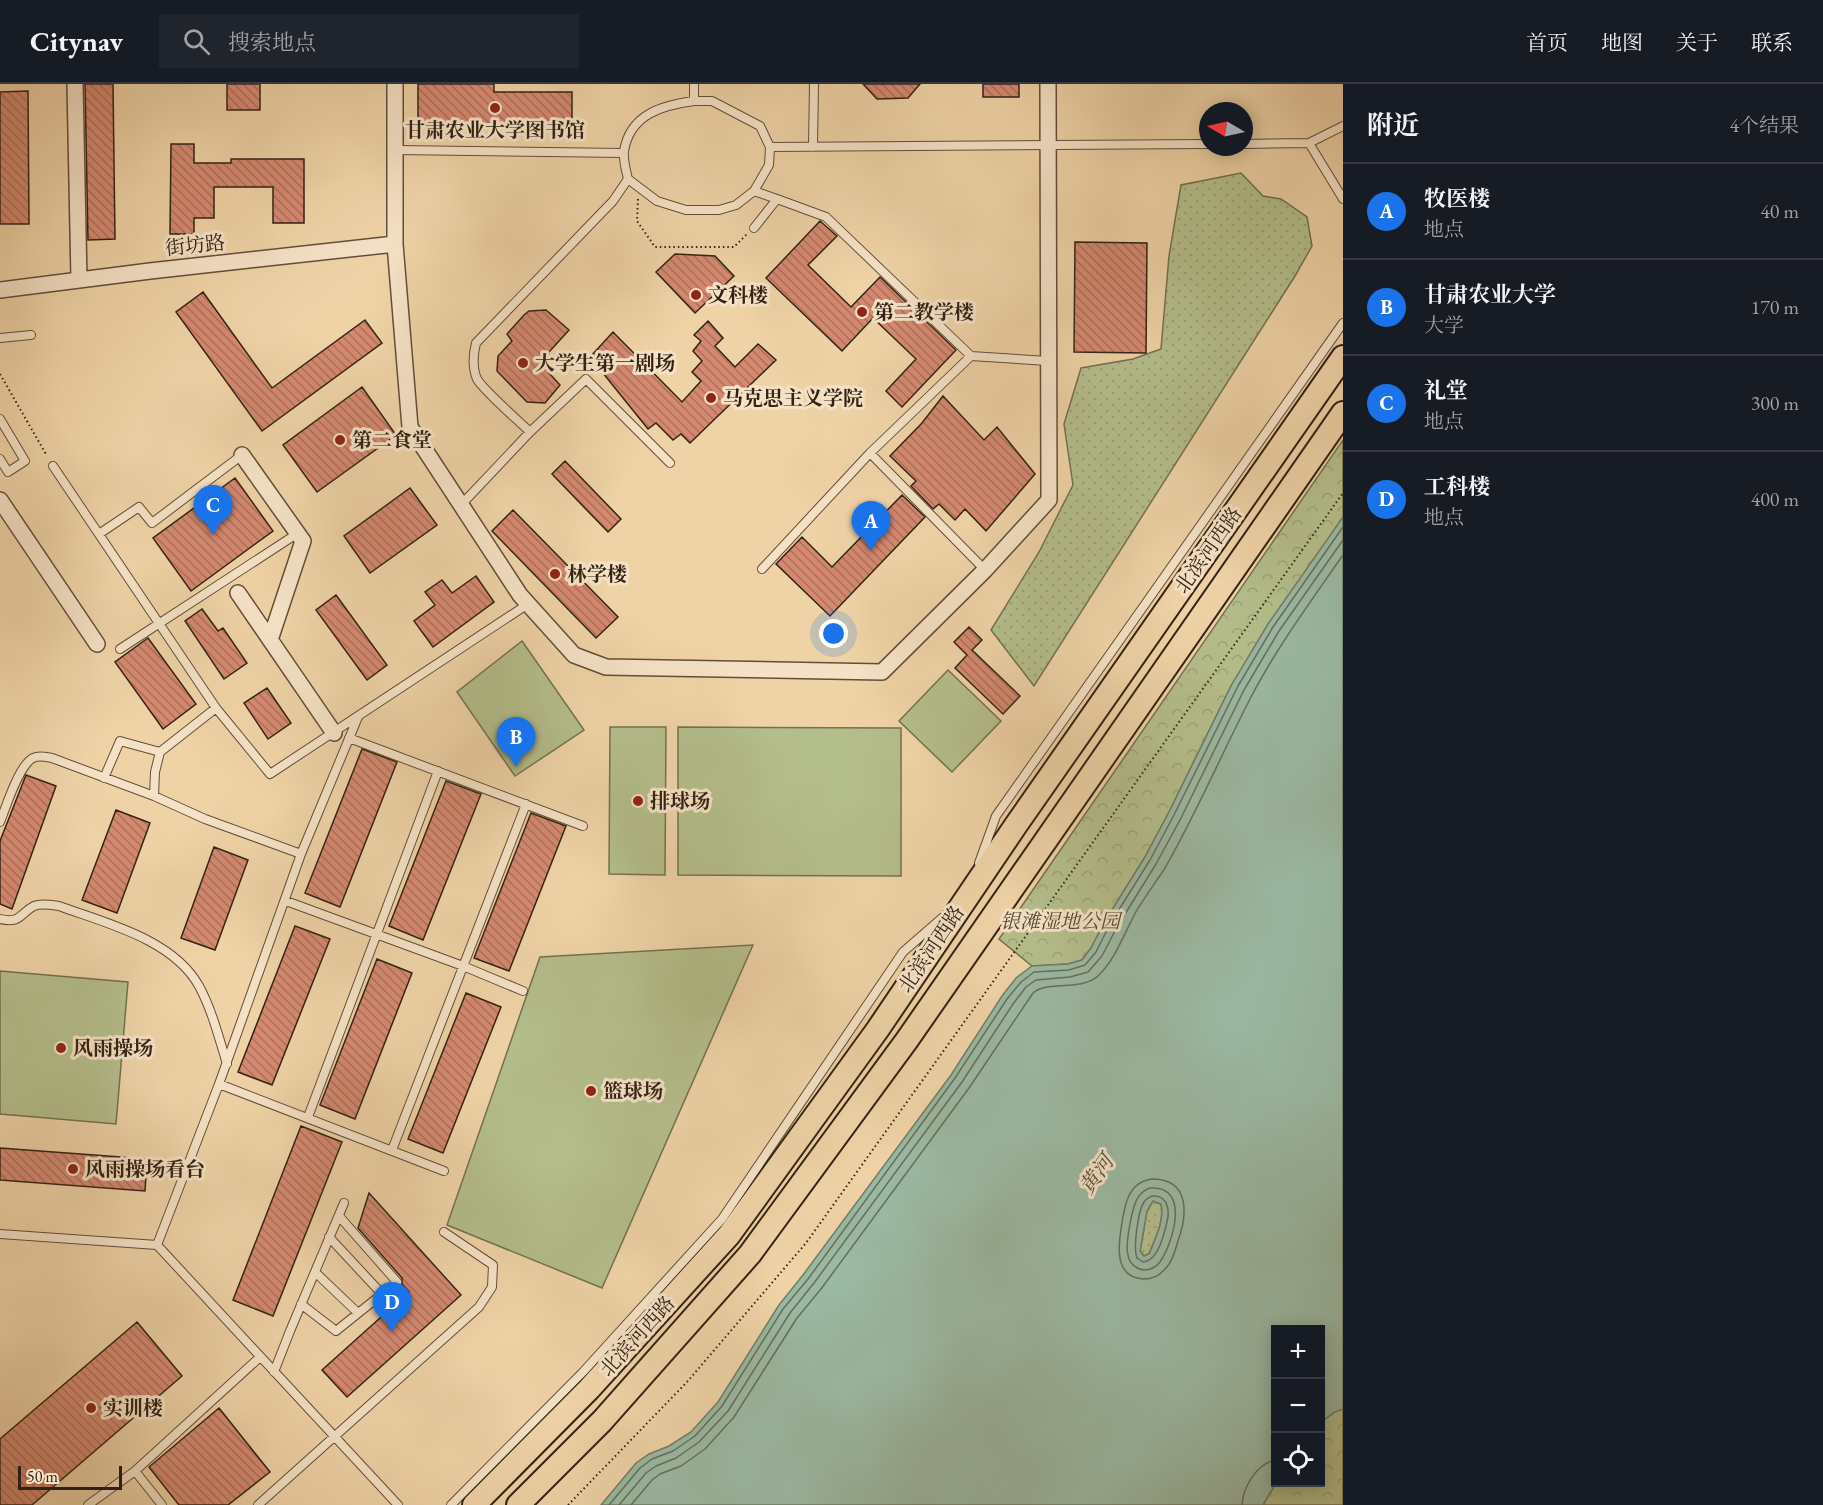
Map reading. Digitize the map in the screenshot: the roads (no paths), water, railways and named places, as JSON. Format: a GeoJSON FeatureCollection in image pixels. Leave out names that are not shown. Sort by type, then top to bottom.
{"type":"FeatureCollection","features":[{"type":"Feature","properties":{"kind":"main road","name":"北滨河西路"},"geometry":{"type":"LineString","coordinates":[[474,1505],[589,1389],[729,1235],[878,1029],[967,897],[1343,357]]}},
{"type":"Feature","properties":{"kind":"main road","name":"北滨河西路"},"geometry":{"type":"LineString","coordinates":[[518,1505],[602,1421],[750,1254],[907,1040],[1343,413]]}},
{"type":"Feature","properties":{"kind":"main road"},"geometry":{"type":"LineString","coordinates":[[967,897],[993,916]]}},
{"type":"Feature","properties":{"kind":"street"},"geometry":{"type":"LineString","coordinates":[[75,84],[80,280]]}},
{"type":"Feature","properties":{"kind":"street"},"geometry":{"type":"LineString","coordinates":[[395,84],[396,244],[410,428],[520,595],[574,655],[606,667],[882,672],[985,570],[1049,500],[1048,84]]}},
{"type":"Feature","properties":{"kind":"street","name":"街坊路"},"geometry":{"type":"LineString","coordinates":[[0,290],[396,244]]}},
{"type":"Feature","properties":{"kind":"street"},"geometry":{"type":"LineString","coordinates":[[242,455],[303,541],[270,640]]}},
{"type":"Feature","properties":{"kind":"street"},"geometry":{"type":"LineString","coordinates":[[0,500],[97,644]]}},
{"type":"Feature","properties":{"kind":"street"},"geometry":{"type":"LineString","coordinates":[[238,594],[334,733]]}},
{"type":"Feature","properties":{"kind":"lane"},"geometry":{"type":"LineString","coordinates":[[694,84],[694,101]]}},
{"type":"Feature","properties":{"kind":"lane"},"geometry":{"type":"LineString","coordinates":[[813,147],[814,84]]}},
{"type":"Feature","properties":{"kind":"lane"},"geometry":{"type":"LineString","coordinates":[[694,101],[712,102],[760,126],[770,147],[769,165],[754,191],[736,205],[720,210],[686,210],[657,201],[628,179],[624,153],[628,140],[647,113],[672,104],[694,101]]}},
{"type":"Feature","properties":{"kind":"lane"},"geometry":{"type":"LineString","coordinates":[[1253,144],[1309,143],[1343,126]]}},
{"type":"Feature","properties":{"kind":"lane"},"geometry":{"type":"LineString","coordinates":[[1309,143],[1343,199]]}},
{"type":"Feature","properties":{"kind":"lane"},"geometry":{"type":"LineString","coordinates":[[770,147],[1199,144]]}},
{"type":"Feature","properties":{"kind":"lane"},"geometry":{"type":"LineString","coordinates":[[396,150],[624,153]]}},
{"type":"Feature","properties":{"kind":"lane"},"geometry":{"type":"LineString","coordinates":[[530,432],[478,381],[473,354],[476,343],[613,201],[628,179]]}},
{"type":"Feature","properties":{"kind":"lane"},"geometry":{"type":"LineString","coordinates":[[754,191],[826,217],[971,356],[1048,361]]}},
{"type":"Feature","properties":{"kind":"lane"},"geometry":{"type":"LineString","coordinates":[[754,228],[777,199]]}},
{"type":"Feature","properties":{"kind":"lane"},"geometry":{"type":"LineString","coordinates":[[451,1505],[583,1372],[722,1219],[903,952],[967,897],[996,816],[1343,323]]}},
{"type":"Feature","properties":{"kind":"lane"},"geometry":{"type":"LineString","coordinates":[[0,338],[31,335]]}},
{"type":"Feature","properties":{"kind":"lane"},"geometry":{"type":"LineString","coordinates":[[762,568],[870,453],[971,356]]}},
{"type":"Feature","properties":{"kind":"lane"},"geometry":{"type":"LineString","coordinates":[[461,505],[530,432],[586,379],[670,463]]}},
{"type":"Feature","properties":{"kind":"lane"},"geometry":{"type":"LineString","coordinates":[[0,419],[25,461],[8,472],[0,459]]}},
{"type":"Feature","properties":{"kind":"lane"},"geometry":{"type":"LineString","coordinates":[[870,453],[985,570]]}},
{"type":"Feature","properties":{"kind":"lane"},"geometry":{"type":"LineString","coordinates":[[99,534],[139,507],[152,523],[242,455]]}},
{"type":"Feature","properties":{"kind":"lane"},"geometry":{"type":"LineString","coordinates":[[53,466],[216,708],[270,774],[528,604]]}},
{"type":"Feature","properties":{"kind":"lane"},"geometry":{"type":"LineString","coordinates":[[120,650],[298,533]]}},
{"type":"Feature","properties":{"kind":"lane"},"geometry":{"type":"LineString","coordinates":[[154,796],[154,772],[160,752],[216,708]]}},
{"type":"Feature","properties":{"kind":"lane"},"geometry":{"type":"LineString","coordinates":[[157,1245],[227,1064],[301,854],[358,717]]}},
{"type":"Feature","properties":{"kind":"lane"},"geometry":{"type":"LineString","coordinates":[[349,738],[583,826]]}},
{"type":"Feature","properties":{"kind":"lane"},"geometry":{"type":"LineString","coordinates":[[104,778],[120,741],[160,752]]}},
{"type":"Feature","properties":{"kind":"lane"},"geometry":{"type":"LineString","coordinates":[[0,822],[23,768],[32,759],[40,756],[52,758],[154,796],[205,819],[301,854]]}},
{"type":"Feature","properties":{"kind":"lane"},"geometry":{"type":"LineString","coordinates":[[308,1117],[438,771]]}},
{"type":"Feature","properties":{"kind":"lane"},"geometry":{"type":"LineString","coordinates":[[392,1150],[526,804]]}},
{"type":"Feature","properties":{"kind":"lane"},"geometry":{"type":"LineString","coordinates":[[286,901],[463,966],[523,991]]}},
{"type":"Feature","properties":{"kind":"lane"},"geometry":{"type":"LineString","coordinates":[[0,919],[8,921],[22,917],[33,907],[46,904],[59,906],[150,940],[167,951],[199,985],[227,1064]]}},
{"type":"Feature","properties":{"kind":"lane"},"geometry":{"type":"LineString","coordinates":[[219,1084],[444,1171]]}},
{"type":"Feature","properties":{"kind":"lane"},"geometry":{"type":"LineString","coordinates":[[274,1372],[344,1203]]}},
{"type":"Feature","properties":{"kind":"lane"},"geometry":{"type":"LineString","coordinates":[[301,1304],[336,1331],[397,1282],[339,1216]]}},
{"type":"Feature","properties":{"kind":"lane"},"geometry":{"type":"LineString","coordinates":[[258,1505],[479,1307],[492,1287],[493,1265],[444,1232]]}},
{"type":"Feature","properties":{"kind":"lane"},"geometry":{"type":"LineString","coordinates":[[0,1234],[157,1245],[398,1505]]}},
{"type":"Feature","properties":{"kind":"lane"},"geometry":{"type":"LineString","coordinates":[[329,1238],[382,1294]]}},
{"type":"Feature","properties":{"kind":"lane"},"geometry":{"type":"LineString","coordinates":[[315,1272],[358,1313]]}},
{"type":"Feature","properties":{"kind":"lane"},"geometry":{"type":"LineString","coordinates":[[88,1505],[135,1471],[260,1357]]}},
{"type":"Feature","properties":{"kind":"lane"},"geometry":{"type":"LineString","coordinates":[[135,1471],[162,1505]]}},
{"type":"Feature","properties":{"kind":"water","name":"黄河"},"geometry":{"type":"Polygon","coordinates":[[[1343,517],[1343,1409],[1325,1419],[1325,1325],[1271,1325],[1271,1487],[1274,1487],[1263,1505],[601,1505],[636,1463],[691,1432],[718,1402],[779,1305],[951,1075],[1016,978],[1032,966],[1068,964],[1082,960],[1145,857],[1232,684],[1268,624],[1343,517]],[[1153,1201],[1147,1211],[1140,1251],[1144,1256],[1149,1254],[1159,1229],[1161,1204],[1153,1201]]]}},
{"type":"Feature","properties":{"kind":"place","name":"甘肃农业大学图书馆"},"geometry":{"type":"Point","coordinates":[495,108]}},
{"type":"Feature","properties":{"kind":"place","name":"文科楼"},"geometry":{"type":"Point","coordinates":[696,295]}},
{"type":"Feature","properties":{"kind":"place","name":"第二教学楼"},"geometry":{"type":"Point","coordinates":[862,312]}},
{"type":"Feature","properties":{"kind":"place","name":"大学生第一剧场"},"geometry":{"type":"Point","coordinates":[523,363]}},
{"type":"Feature","properties":{"kind":"place","name":"马克思主义学院"},"geometry":{"type":"Point","coordinates":[711,398]}},
{"type":"Feature","properties":{"kind":"place","name":"第二食堂"},"geometry":{"type":"Point","coordinates":[340,440]}},
{"type":"Feature","properties":{"kind":"place","name":"礼堂"},"geometry":{"type":"Point","coordinates":[213,535]}},
{"type":"Feature","properties":{"kind":"place","name":"牧医楼"},"geometry":{"type":"Point","coordinates":[871,551]}},
{"type":"Feature","properties":{"kind":"place","name":"林学楼"},"geometry":{"type":"Point","coordinates":[555,574]}},
{"type":"Feature","properties":{"kind":"place","name":"甘肃农业大学"},"geometry":{"type":"Point","coordinates":[516,767]}},
{"type":"Feature","properties":{"kind":"place","name":"排球场"},"geometry":{"type":"Point","coordinates":[638,801]}},
{"type":"Feature","properties":{"kind":"place","name":"风雨操场"},"geometry":{"type":"Point","coordinates":[61,1048]}},
{"type":"Feature","properties":{"kind":"place","name":"篮球场"},"geometry":{"type":"Point","coordinates":[591,1091]}},
{"type":"Feature","properties":{"kind":"place","name":"风雨操场看台"},"geometry":{"type":"Point","coordinates":[73,1169]}},
{"type":"Feature","properties":{"kind":"place","name":"工科楼"},"geometry":{"type":"Point","coordinates":[392,1332]}},
{"type":"Feature","properties":{"kind":"place","name":"实训楼"},"geometry":{"type":"Point","coordinates":[91,1408]}},
{"type":"Feature","properties":{"kind":"park label","name":"银滩湿地公园"},"geometry":{"type":"Point","coordinates":[1060,921]}}]}
